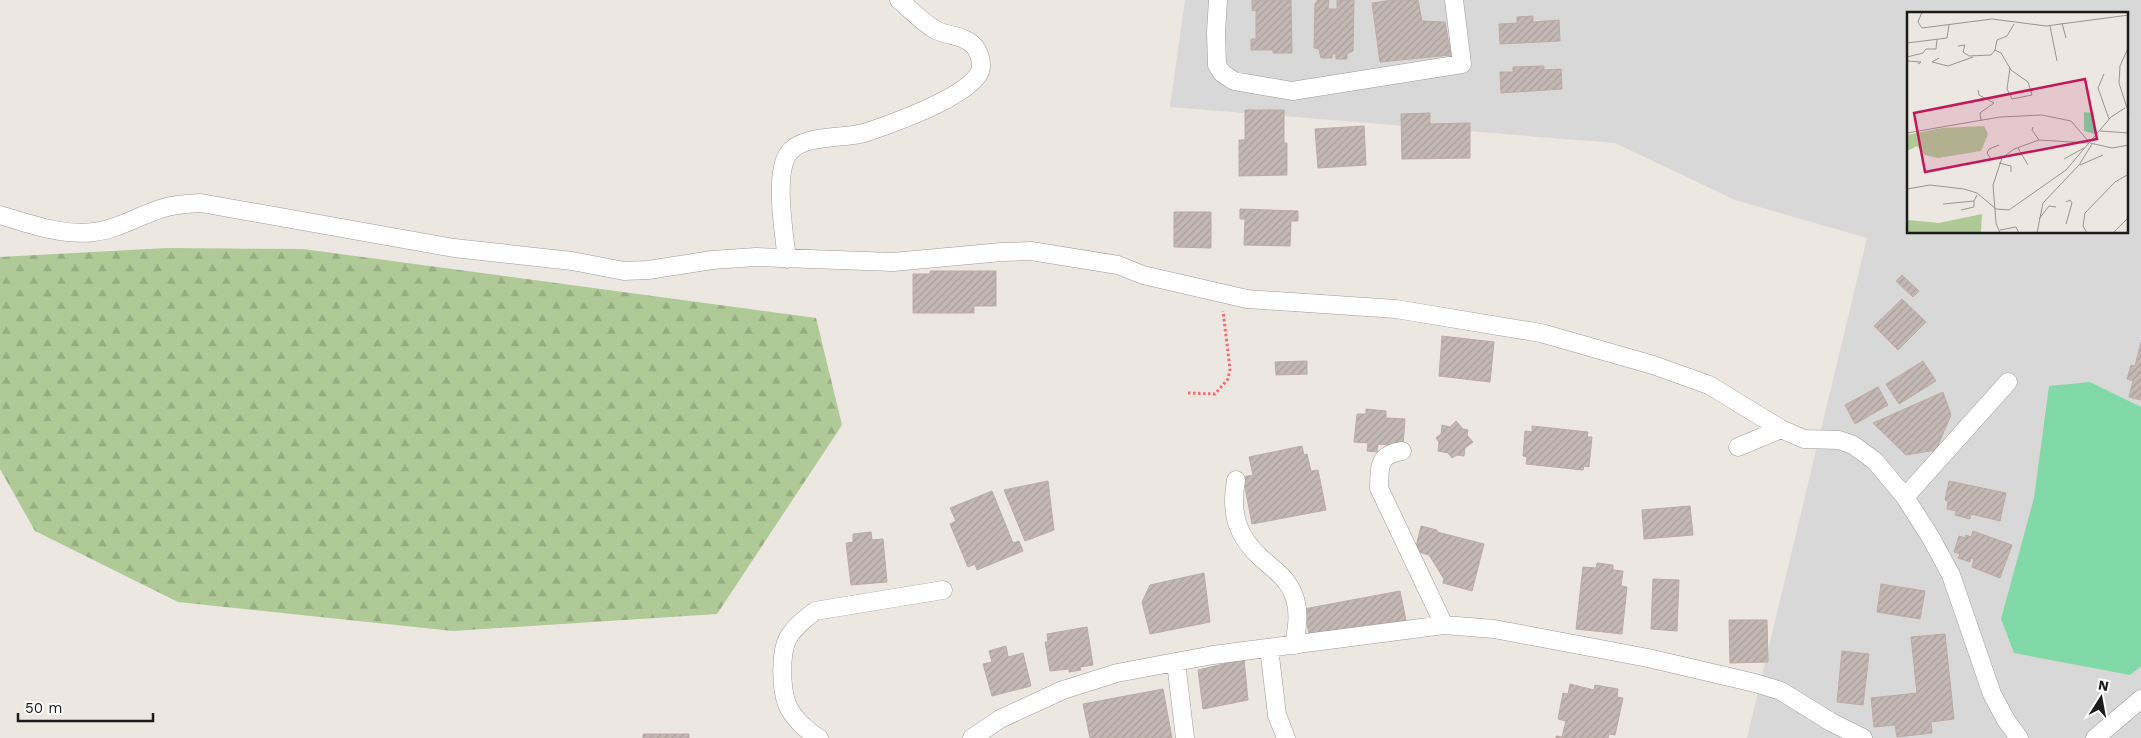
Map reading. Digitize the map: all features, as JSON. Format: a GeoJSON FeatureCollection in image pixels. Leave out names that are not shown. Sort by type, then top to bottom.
{"type":"FeatureCollection","features":[{"type":"Feature","properties":{"kind":"street"},"geometry":{"type":"LineString","coordinates":[[787,259],[781,204],[783,173],[786,158],[790,151],[800,144],[821,139],[862,134],[932,107],[970,84],[979,74],[981,65],[979,54],[973,45],[961,37],[935,29],[899,0]]}},
{"type":"Feature","properties":{"kind":"street"},"geometry":{"type":"LineString","coordinates":[[1218,0],[1216,53],[1217,65],[1222,73],[1234,81],[1292,91],[1462,64],[1454,0]]}},
{"type":"Feature","properties":{"kind":"street"},"geometry":{"type":"LineString","coordinates":[[0,215],[58,231],[94,232],[109,229],[154,211],[178,204],[201,203],[454,248],[572,261],[624,271],[648,270],[712,260],[756,257],[893,262],[1031,251],[1118,265],[1143,276],[1247,299],[1396,309],[1541,332],[1653,365],[1709,385],[1781,429],[1804,440],[1839,440],[1853,445],[1875,461],[1905,497],[1931,538],[1950,575],[1992,694],[2006,720],[2019,738]]}},
{"type":"Feature","properties":{"kind":"street"},"geometry":{"type":"LineString","coordinates":[[1905,497],[2008,382]]}},
{"type":"Feature","properties":{"kind":"street"},"geometry":{"type":"LineString","coordinates":[[1738,447],[1781,429]]}},
{"type":"Feature","properties":{"kind":"street"},"geometry":{"type":"LineString","coordinates":[[1402,451],[1391,453],[1383,459],[1380,468],[1379,488],[1444,625]]}},
{"type":"Feature","properties":{"kind":"street"},"geometry":{"type":"LineString","coordinates":[[1236,480],[1233,497],[1236,520],[1246,542],[1281,574],[1294,596],[1298,620],[1294,645]]}},
{"type":"Feature","properties":{"kind":"street"},"geometry":{"type":"LineString","coordinates":[[820,738],[801,723],[788,705],[782,660],[787,640],[799,624],[815,611],[943,590]]}},
{"type":"Feature","properties":{"kind":"street"},"geometry":{"type":"LineString","coordinates":[[972,738],[1000,719],[1063,690],[1117,673],[1268,648],[1444,625],[1494,629],[1648,658],[1755,683],[1781,691],[1858,737]]}},
{"type":"Feature","properties":{"kind":"street"},"geometry":{"type":"LineString","coordinates":[[1268,648],[1277,715],[1286,738]]}},
{"type":"Feature","properties":{"kind":"street"},"geometry":{"type":"LineString","coordinates":[[1176,662],[1184,738]]}},
{"type":"Feature","properties":{"kind":"street"},"geometry":{"type":"LineString","coordinates":[[2095,738],[2141,699]]}},
{"type":"Feature","properties":{"kind":"path"},"geometry":{"type":"LineString","coordinates":[[1188,393],[1215,394],[1228,379],[1230,369],[1220,293]]}},
{"type":"Feature","properties":{"kind":"shaded area"},"geometry":{"type":"Polygon","coordinates":[[[1185,0],[2141,0],[2141,738],[1747,738],[1867,238],[1735,200],[1615,143],[1170,107],[1185,0]]]}},
{"type":"Feature","properties":{"kind":"green space"},"geometry":{"type":"Polygon","coordinates":[[[167,248],[303,249],[816,318],[842,425],[717,614],[453,631],[178,602],[35,531],[0,469],[0,257],[167,248]]]}},
{"type":"Feature","properties":{"kind":"green space"},"geometry":{"type":"Polygon","coordinates":[[[2090,382],[2141,407],[2141,666],[2130,675],[2014,653],[2001,619],[2034,498],[2049,386],[2090,382]]]}},
{"type":"Feature","properties":{"kind":"building"},"geometry":{"type":"Polygon","coordinates":[[[1252,0],[1291,0],[1292,53],[1273,53],[1273,50],[1251,50],[1251,39],[1256,39],[1256,10],[1252,11],[1252,0]]]}},
{"type":"Feature","properties":{"kind":"building"},"geometry":{"type":"Polygon","coordinates":[[[1317,0],[1329,0],[1328,9],[1337,9],[1337,0],[1354,0],[1353,51],[1347,54],[1347,59],[1336,59],[1336,54],[1332,54],[1332,58],[1321,58],[1319,49],[1314,48],[1315,3],[1317,3],[1317,0]]]}},
{"type":"Feature","properties":{"kind":"building"},"geometry":{"type":"Polygon","coordinates":[[[1393,0],[1418,0],[1422,21],[1445,22],[1451,55],[1380,62],[1372,3],[1393,0]]]}},
{"type":"Feature","properties":{"kind":"building"},"geometry":{"type":"Polygon","coordinates":[[[1533,16],[1533,22],[1559,20],[1560,41],[1500,44],[1499,24],[1517,23],[1517,17],[1533,16]]]}},
{"type":"Feature","properties":{"kind":"building"},"geometry":{"type":"Polygon","coordinates":[[[1544,66],[1544,70],[1561,69],[1562,89],[1501,93],[1500,72],[1513,72],[1513,67],[1544,66]]]}},
{"type":"Feature","properties":{"kind":"building"},"geometry":{"type":"Polygon","coordinates":[[[1245,110],[1284,110],[1284,143],[1287,143],[1287,175],[1239,176],[1239,140],[1245,140],[1245,110]]]}},
{"type":"Feature","properties":{"kind":"building"},"geometry":{"type":"Polygon","coordinates":[[[1430,113],[1430,124],[1470,123],[1470,158],[1402,159],[1401,114],[1430,113]]]}},
{"type":"Feature","properties":{"kind":"building"},"geometry":{"type":"Polygon","coordinates":[[[1364,126],[1366,165],[1318,168],[1315,129],[1364,126]]]}},
{"type":"Feature","properties":{"kind":"building"},"geometry":{"type":"Polygon","coordinates":[[[1240,209],[1298,211],[1298,221],[1291,221],[1290,246],[1244,245],[1245,219],[1240,219],[1240,209]]]}},
{"type":"Feature","properties":{"kind":"building"},"geometry":{"type":"Polygon","coordinates":[[[1174,212],[1211,212],[1211,248],[1174,247],[1174,212]]]}},
{"type":"Feature","properties":{"kind":"building"},"geometry":{"type":"Polygon","coordinates":[[[930,271],[996,271],[996,306],[974,306],[974,313],[913,313],[913,274],[930,274],[930,271]]]}},
{"type":"Feature","properties":{"kind":"building"},"geometry":{"type":"Polygon","coordinates":[[[1902,275],[1919,291],[1913,297],[1896,281],[1902,275]]]}},
{"type":"Feature","properties":{"kind":"building"},"geometry":{"type":"Polygon","coordinates":[[[1902,299],[1926,322],[1898,350],[1874,326],[1902,299]]]}},
{"type":"Feature","properties":{"kind":"building"},"geometry":{"type":"Polygon","coordinates":[[[1442,336],[1494,342],[1490,382],[1439,376],[1442,336]]]}},
{"type":"Feature","properties":{"kind":"building"},"geometry":{"type":"Polygon","coordinates":[[[2141,342],[2141,400],[2129,397],[2133,381],[2127,379],[2131,365],[2135,366],[2141,342]]]}},
{"type":"Feature","properties":{"kind":"building"},"geometry":{"type":"Polygon","coordinates":[[[1307,361],[1307,374],[1276,375],[1275,362],[1307,361]]]}},
{"type":"Feature","properties":{"kind":"building"},"geometry":{"type":"Polygon","coordinates":[[[1923,361],[1936,381],[1899,404],[1886,384],[1923,361]]]}},
{"type":"Feature","properties":{"kind":"building"},"geometry":{"type":"Polygon","coordinates":[[[1878,387],[1888,405],[1855,424],[1845,405],[1878,387]]]}},
{"type":"Feature","properties":{"kind":"building"},"geometry":{"type":"Polygon","coordinates":[[[1943,392],[1951,415],[1936,450],[1906,455],[1873,423],[1943,392]]]}},
{"type":"Feature","properties":{"kind":"building"},"geometry":{"type":"Polygon","coordinates":[[[1366,409],[1386,411],[1386,418],[1405,419],[1403,446],[1378,444],[1377,452],[1367,451],[1368,443],[1354,442],[1357,414],[1366,414],[1366,409]]]}},
{"type":"Feature","properties":{"kind":"building"},"geometry":{"type":"Polygon","coordinates":[[[1456,421],[1463,429],[1468,430],[1467,435],[1473,442],[1465,448],[1464,456],[1457,455],[1452,458],[1448,453],[1438,451],[1439,442],[1436,438],[1441,434],[1442,425],[1450,427],[1456,421]]]}},
{"type":"Feature","properties":{"kind":"building"},"geometry":{"type":"Polygon","coordinates":[[[1532,426],[1588,432],[1587,437],[1592,437],[1589,467],[1584,466],[1583,470],[1526,464],[1527,457],[1523,456],[1525,431],[1532,432],[1532,426]]]}},
{"type":"Feature","properties":{"kind":"building"},"geometry":{"type":"Polygon","coordinates":[[[1302,446],[1304,455],[1307,454],[1311,471],[1318,470],[1326,510],[1252,524],[1243,477],[1253,475],[1249,457],[1302,446]]]}},
{"type":"Feature","properties":{"kind":"building"},"geometry":{"type":"Polygon","coordinates":[[[1048,481],[1054,530],[1025,541],[1004,490],[1048,481]]]}},
{"type":"Feature","properties":{"kind":"building"},"geometry":{"type":"Polygon","coordinates":[[[1949,481],[2006,493],[2000,521],[1971,514],[1970,519],[1955,515],[1956,511],[1947,509],[1948,501],[1945,500],[1949,481]]]}},
{"type":"Feature","properties":{"kind":"building"},"geometry":{"type":"Polygon","coordinates":[[[992,491],[1013,543],[1019,541],[1023,551],[977,570],[975,564],[968,567],[950,524],[956,521],[950,508],[992,491]]]}},
{"type":"Feature","properties":{"kind":"building"},"geometry":{"type":"Polygon","coordinates":[[[1690,506],[1693,535],[1644,539],[1642,510],[1690,506]]]}},
{"type":"Feature","properties":{"kind":"building"},"geometry":{"type":"Polygon","coordinates":[[[1421,526],[1484,544],[1472,591],[1443,583],[1444,579],[1429,555],[1415,551],[1421,526]]]}},
{"type":"Feature","properties":{"kind":"building"},"geometry":{"type":"Polygon","coordinates":[[[1973,531],[2012,545],[2000,578],[1972,567],[1974,559],[1971,558],[1970,562],[1958,558],[1960,554],[1954,552],[1959,536],[1965,538],[1966,535],[1971,537],[1973,531]]]}},
{"type":"Feature","properties":{"kind":"building"},"geometry":{"type":"Polygon","coordinates":[[[871,532],[872,540],[883,539],[887,582],[851,585],[846,543],[853,542],[853,534],[871,532]]]}},
{"type":"Feature","properties":{"kind":"building"},"geometry":{"type":"Polygon","coordinates":[[[1597,563],[1613,565],[1613,570],[1623,571],[1621,586],[1627,587],[1622,634],[1576,629],[1583,567],[1596,568],[1597,563]]]}},
{"type":"Feature","properties":{"kind":"building"},"geometry":{"type":"Polygon","coordinates":[[[1204,573],[1210,622],[1150,634],[1142,602],[1150,585],[1204,573]]]}},
{"type":"Feature","properties":{"kind":"building"},"geometry":{"type":"Polygon","coordinates":[[[1653,579],[1679,580],[1677,631],[1651,629],[1653,579]]]}},
{"type":"Feature","properties":{"kind":"building"},"geometry":{"type":"Polygon","coordinates":[[[1881,584],[1925,591],[1920,619],[1877,612],[1881,584]]]}},
{"type":"Feature","properties":{"kind":"building"},"geometry":{"type":"Polygon","coordinates":[[[1400,591],[1406,620],[1310,639],[1304,609],[1400,591]]]}},
{"type":"Feature","properties":{"kind":"building"},"geometry":{"type":"Polygon","coordinates":[[[1729,620],[1767,620],[1768,662],[1730,663],[1729,620]]]}},
{"type":"Feature","properties":{"kind":"building"},"geometry":{"type":"Polygon","coordinates":[[[1087,627],[1093,665],[1080,667],[1081,670],[1069,672],[1069,669],[1050,671],[1045,642],[1048,642],[1047,634],[1087,627]]]}},
{"type":"Feature","properties":{"kind":"building"},"geometry":{"type":"Polygon","coordinates":[[[1945,634],[1954,719],[1931,722],[1932,733],[1897,737],[1895,725],[1874,727],[1871,698],[1917,693],[1911,637],[1945,634]]]}},
{"type":"Feature","properties":{"kind":"building"},"geometry":{"type":"Polygon","coordinates":[[[1006,646],[1008,657],[1023,653],[1031,686],[992,696],[983,664],[992,662],[989,651],[1006,646]]]}},
{"type":"Feature","properties":{"kind":"building"},"geometry":{"type":"Polygon","coordinates":[[[1842,651],[1869,654],[1863,705],[1837,702],[1842,651]]]}},
{"type":"Feature","properties":{"kind":"building"},"geometry":{"type":"Polygon","coordinates":[[[1244,659],[1248,700],[1203,709],[1198,670],[1244,659]]]}},
{"type":"Feature","properties":{"kind":"building"},"geometry":{"type":"Polygon","coordinates":[[[1570,684],[1594,690],[1595,685],[1618,689],[1617,697],[1623,698],[1615,735],[1609,734],[1608,738],[1556,738],[1556,736],[1562,737],[1566,721],[1558,719],[1563,693],[1568,694],[1570,684]]]}},
{"type":"Feature","properties":{"kind":"building"},"geometry":{"type":"Polygon","coordinates":[[[1163,689],[1172,738],[1090,738],[1083,704],[1163,689]]]}},
{"type":"Feature","properties":{"kind":"building"},"geometry":{"type":"Polygon","coordinates":[[[643,734],[689,734],[689,738],[643,738],[643,734]]]}}]}
